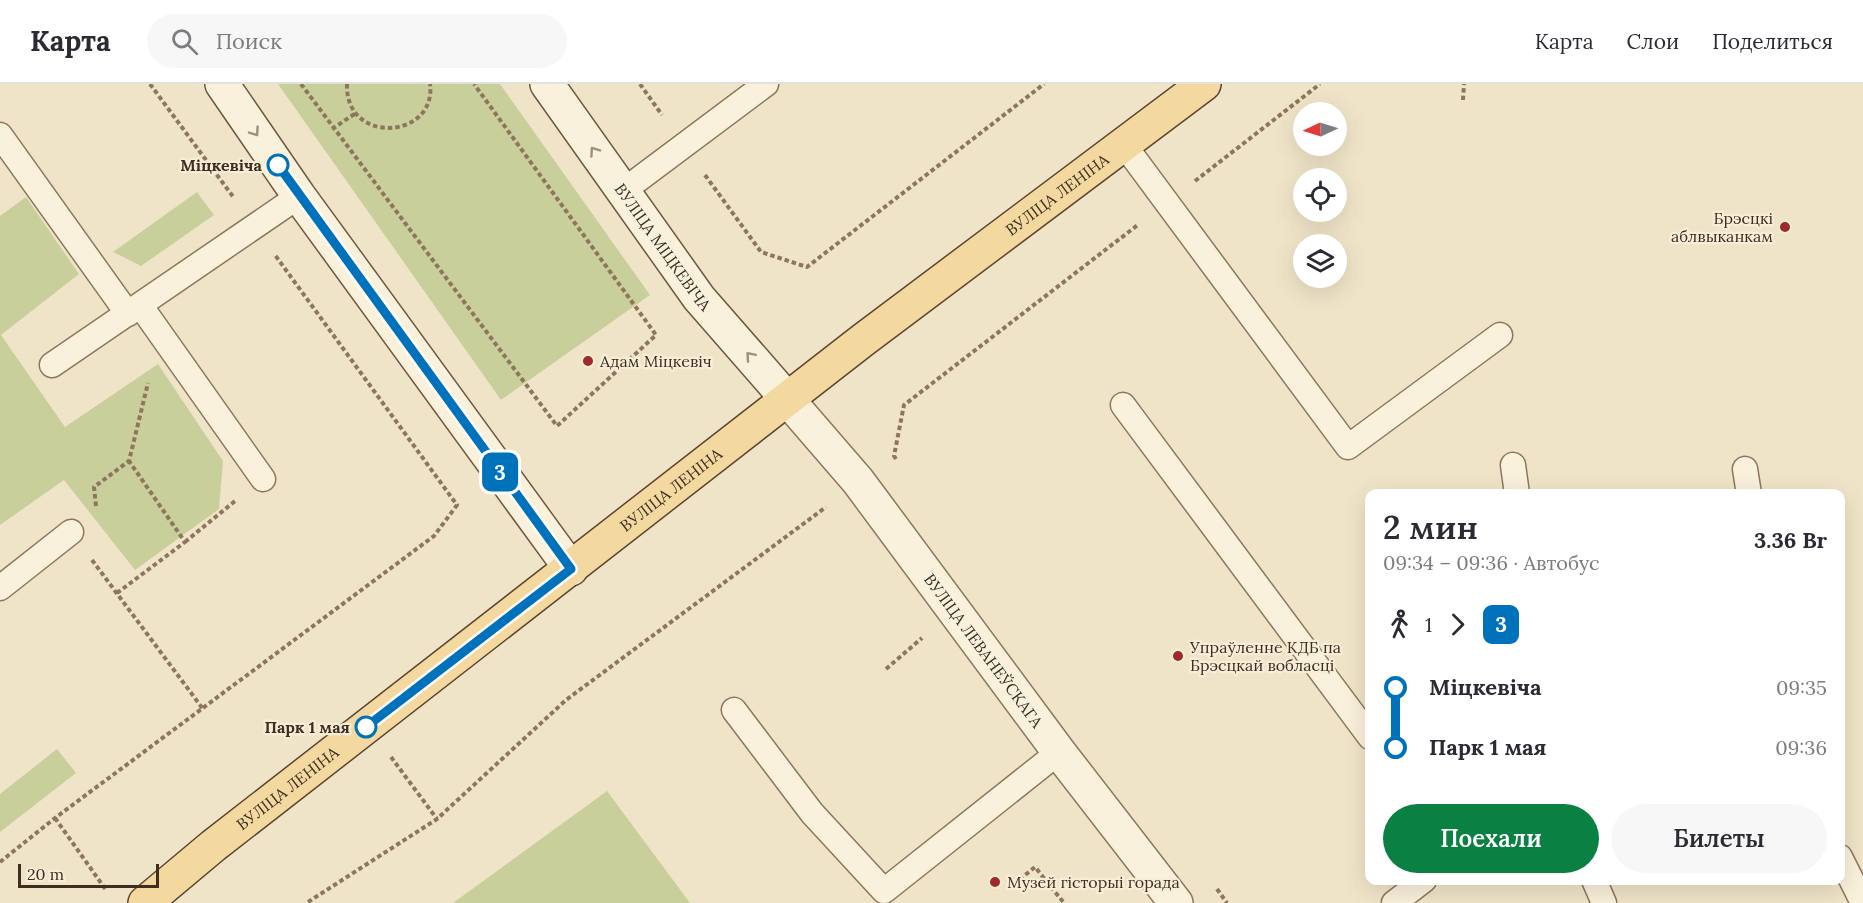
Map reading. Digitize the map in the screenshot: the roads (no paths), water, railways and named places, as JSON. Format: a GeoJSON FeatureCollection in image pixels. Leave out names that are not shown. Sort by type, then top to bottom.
{"type":"FeatureCollection","features":[{"type":"Feature","properties":{"kind":"main road"},"geometry":{"type":"LineString","coordinates":[[222,84],[299,196],[571,569]]}},
{"type":"Feature","properties":{"kind":"main road","name":"ВУЛІЦА МІЦКЕВІЧА"},"geometry":{"type":"LineString","coordinates":[[547,84],[699,298],[788,400]]}},
{"type":"Feature","properties":{"kind":"main road","name":"ВУЛІЦА ЛЕНІНА"},"geometry":{"type":"LineString","coordinates":[[145,903],[213,846],[863,340],[1125,146],[1204,84]]}},
{"type":"Feature","properties":{"kind":"main road","name":"ВУЛІЦА ЛЕВАНЕЎСКАГА"},"geometry":{"type":"LineString","coordinates":[[788,400],[858,481],[1059,752],[1176,903]]}},
{"type":"Feature","properties":{"kind":"lane"},"geometry":{"type":"LineString","coordinates":[[623,191],[766,84]]}},
{"type":"Feature","properties":{"kind":"lane"},"geometry":{"type":"LineString","coordinates":[[0,135],[134,310],[160,332],[263,479]]}},
{"type":"Feature","properties":{"kind":"lane"},"geometry":{"type":"LineString","coordinates":[[1125,146],[1348,447],[1500,335]]}},
{"type":"Feature","properties":{"kind":"lane"},"geometry":{"type":"LineString","coordinates":[[52,365],[299,196]]}},
{"type":"Feature","properties":{"kind":"lane"},"geometry":{"type":"LineString","coordinates":[[1123,405],[1365,730]]}},
{"type":"Feature","properties":{"kind":"lane"},"geometry":{"type":"LineString","coordinates":[[1512,465],[1517,489]]}},
{"type":"Feature","properties":{"kind":"lane"},"geometry":{"type":"LineString","coordinates":[[1745,469],[1748,489]]}},
{"type":"Feature","properties":{"kind":"lane"},"geometry":{"type":"LineString","coordinates":[[0,588],[71,532]]}},
{"type":"Feature","properties":{"kind":"lane"},"geometry":{"type":"LineString","coordinates":[[735,710],[812,813],[888,897],[1059,752]]}},
{"type":"Feature","properties":{"kind":"lane"},"geometry":{"type":"LineString","coordinates":[[1845,867],[1863,903]]}},
{"type":"Feature","properties":{"kind":"lane"},"geometry":{"type":"LineString","coordinates":[[1394,903],[1417,885]]}},
{"type":"Feature","properties":{"kind":"lane"},"geometry":{"type":"LineString","coordinates":[[1596,885],[1604,903]]}},
{"type":"Feature","properties":{"kind":"place","name":"Міцкевіча"},"geometry":{"type":"Point","coordinates":[278,165]}},
{"type":"Feature","properties":{"kind":"place","name":"Брэсцкі аблвыканкам"},"geometry":{"type":"Point","coordinates":[1785,227]}},
{"type":"Feature","properties":{"kind":"place","name":"Адам Міцкевіч"},"geometry":{"type":"Point","coordinates":[588,361]}},
{"type":"Feature","properties":{"kind":"place","name":"Упраўленне КДБ па Брэсцкай вобласці"},"geometry":{"type":"Point","coordinates":[1178,656]}},
{"type":"Feature","properties":{"kind":"place","name":"Парк 1 мая"},"geometry":{"type":"Point","coordinates":[366,727]}},
{"type":"Feature","properties":{"kind":"place","name":"Музей гісторыі горада"},"geometry":{"type":"Point","coordinates":[995,882]}}]}
